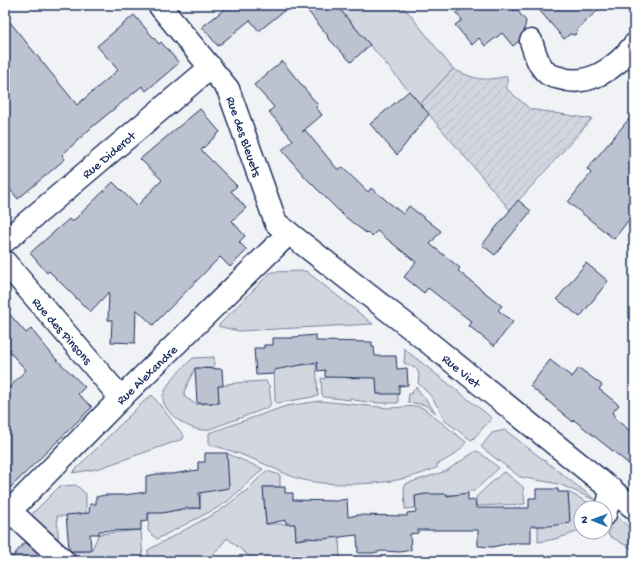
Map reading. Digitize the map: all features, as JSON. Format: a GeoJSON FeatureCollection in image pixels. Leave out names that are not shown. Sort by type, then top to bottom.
{"type":"FeatureCollection","features":[{"type":"Feature","properties":{"kind":"street","name":"Rue des Bleuets"},"geometry":{"type":"LineString","coordinates":[[159,5],[228,89],[276,224],[290,233]]}},
{"type":"Feature","properties":{"kind":"street"},"geometry":{"type":"LineString","coordinates":[[531,41],[537,59],[548,74],[568,81],[585,81],[607,70],[634,45]]}},
{"type":"Feature","properties":{"kind":"street","name":"Rue Diderot"},"geometry":{"type":"LineString","coordinates":[[5,241],[211,67]]}},
{"type":"Feature","properties":{"kind":"street","name":"Rue Alexandre"},"geometry":{"type":"LineString","coordinates":[[8,514],[121,398],[290,233]]}},
{"type":"Feature","properties":{"kind":"street","name":"Rue Viet"},"geometry":{"type":"LineString","coordinates":[[290,233],[634,508]]}},
{"type":"Feature","properties":{"kind":"street","name":"Rue des Pinsons"},"geometry":{"type":"LineString","coordinates":[[5,262],[121,398]]}},
{"type":"Feature","properties":{"kind":"street"},"geometry":{"type":"LineString","coordinates":[[609,500],[612,489]]}},
{"type":"Feature","properties":{"kind":"street"},"geometry":{"type":"LineString","coordinates":[[8,514],[64,561]]}},
{"type":"Feature","properties":{"kind":"shaded area"},"geometry":{"type":"Polygon","coordinates":[[[336,5],[399,5],[408,12],[453,69],[420,104],[336,5]]]}},
{"type":"Feature","properties":{"kind":"shaded area"},"geometry":{"type":"Polygon","coordinates":[[[453,69],[473,77],[485,79],[507,76],[507,89],[530,109],[592,119],[510,210],[420,104],[453,69]]]}},
{"type":"Feature","properties":{"kind":"shaded area"},"geometry":{"type":"Polygon","coordinates":[[[306,271],[373,324],[239,331],[218,326],[271,272],[306,271]]]}},
{"type":"Feature","properties":{"kind":"shaded area"},"geometry":{"type":"Polygon","coordinates":[[[403,348],[492,418],[473,439],[471,440],[444,420],[440,410],[430,395],[418,383],[419,375],[417,369],[404,363],[405,351],[403,348]]]}},
{"type":"Feature","properties":{"kind":"shaded area"},"geometry":{"type":"Polygon","coordinates":[[[214,357],[214,368],[195,368],[184,392],[185,397],[197,405],[219,403],[218,385],[227,386],[227,384],[246,382],[247,384],[247,382],[266,381],[269,385],[271,402],[269,407],[206,430],[199,430],[184,424],[170,413],[163,400],[164,393],[177,374],[193,358],[214,357]]]}},
{"type":"Feature","properties":{"kind":"shaded area"},"geometry":{"type":"Polygon","coordinates":[[[316,364],[318,396],[278,403],[275,401],[274,367],[316,364]]]}},
{"type":"Feature","properties":{"kind":"shaded area"},"geometry":{"type":"Polygon","coordinates":[[[346,376],[347,378],[376,376],[377,394],[398,392],[398,403],[378,403],[353,400],[353,398],[350,398],[350,400],[324,397],[322,395],[321,378],[325,379],[327,377],[346,376]]]}},
{"type":"Feature","properties":{"kind":"shaded area"},"geometry":{"type":"Polygon","coordinates":[[[416,387],[436,413],[425,405],[408,402],[409,394],[412,393],[416,387]]]}},
{"type":"Feature","properties":{"kind":"shaded area"},"geometry":{"type":"Polygon","coordinates":[[[152,395],[184,436],[183,439],[97,469],[72,473],[142,403],[152,395]]]}},
{"type":"Feature","properties":{"kind":"shaded area"},"geometry":{"type":"Polygon","coordinates":[[[320,401],[389,408],[416,406],[423,408],[466,442],[456,453],[436,465],[438,467],[427,472],[393,481],[345,484],[318,483],[299,479],[232,451],[209,444],[209,433],[286,406],[320,401]]]}},
{"type":"Feature","properties":{"kind":"shaded area"},"geometry":{"type":"Polygon","coordinates":[[[505,430],[596,500],[559,484],[520,477],[481,447],[492,433],[505,430]]]}},
{"type":"Feature","properties":{"kind":"shaded area"},"geometry":{"type":"Polygon","coordinates":[[[476,451],[499,468],[474,491],[468,491],[466,494],[415,496],[416,508],[405,509],[405,484],[446,471],[476,451]]]}},
{"type":"Feature","properties":{"kind":"shaded area"},"geometry":{"type":"Polygon","coordinates":[[[226,453],[263,469],[228,501],[217,508],[157,539],[148,531],[149,513],[200,508],[201,491],[229,488],[226,453]]]}},
{"type":"Feature","properties":{"kind":"shaded area"},"geometry":{"type":"Polygon","coordinates":[[[266,471],[280,475],[280,487],[263,487],[266,524],[287,524],[295,522],[296,540],[339,536],[340,558],[297,561],[255,561],[227,538],[208,561],[148,561],[148,550],[221,510],[247,490],[266,471]]]}},
{"type":"Feature","properties":{"kind":"shaded area"},"geometry":{"type":"Polygon","coordinates":[[[505,472],[523,487],[525,504],[476,506],[476,497],[502,473],[505,472]]]}},
{"type":"Feature","properties":{"kind":"shaded area"},"geometry":{"type":"Polygon","coordinates":[[[76,485],[86,494],[86,516],[57,516],[59,548],[70,552],[91,551],[99,534],[141,530],[143,561],[68,561],[24,522],[60,486],[76,485]]]}},
{"type":"Feature","properties":{"kind":"shaded area"},"geometry":{"type":"Polygon","coordinates":[[[568,492],[583,500],[573,500],[573,533],[560,538],[538,542],[538,526],[570,523],[568,492]]]}},
{"type":"Feature","properties":{"kind":"shaded area"},"geometry":{"type":"Polygon","coordinates":[[[613,513],[634,532],[634,550],[613,538],[613,513]]]}},
{"type":"Feature","properties":{"kind":"building"},"geometry":{"type":"Polygon","coordinates":[[[230,5],[291,5],[259,31],[250,20],[218,46],[202,27],[230,5]]]}},
{"type":"Feature","properties":{"kind":"building"},"geometry":{"type":"Polygon","coordinates":[[[303,5],[336,5],[370,45],[351,62],[327,37],[328,36],[303,5]]]}},
{"type":"Feature","properties":{"kind":"building"},"geometry":{"type":"Polygon","coordinates":[[[465,5],[509,5],[514,11],[516,9],[526,21],[524,31],[519,41],[513,46],[502,33],[485,46],[479,38],[472,45],[455,25],[462,20],[456,13],[465,5]]]}},
{"type":"Feature","properties":{"kind":"building"},"geometry":{"type":"Polygon","coordinates":[[[535,5],[604,5],[579,27],[575,35],[570,34],[564,39],[535,5]]]}},
{"type":"Feature","properties":{"kind":"building"},"geometry":{"type":"Polygon","coordinates":[[[134,15],[159,44],[161,42],[179,63],[146,91],[142,86],[92,127],[62,155],[65,159],[18,199],[5,183],[5,16],[77,105],[118,70],[97,46],[134,15]]]}},
{"type":"Feature","properties":{"kind":"building"},"geometry":{"type":"Polygon","coordinates":[[[282,61],[318,105],[316,107],[322,115],[302,132],[305,130],[338,170],[342,167],[368,192],[371,188],[403,214],[409,206],[441,231],[430,244],[460,268],[458,271],[502,306],[498,310],[513,322],[494,346],[469,326],[472,322],[428,288],[424,293],[404,277],[416,262],[377,231],[372,236],[344,216],[305,177],[282,150],[293,140],[269,112],[274,107],[254,85],[282,61]]]}},
{"type":"Feature","properties":{"kind":"building"},"geometry":{"type":"Polygon","coordinates":[[[409,91],[429,114],[397,155],[370,124],[409,91]]]}},
{"type":"Feature","properties":{"kind":"building"},"geometry":{"type":"Polygon","coordinates":[[[200,109],[220,132],[201,150],[237,186],[231,191],[246,208],[232,221],[245,236],[239,242],[247,250],[230,267],[220,257],[153,325],[136,309],[135,343],[111,342],[112,320],[108,320],[109,292],[90,312],[49,271],[47,273],[30,253],[69,219],[72,222],[113,182],[137,206],[162,180],[140,159],[200,109]]]}},
{"type":"Feature","properties":{"kind":"building"},"geometry":{"type":"Polygon","coordinates":[[[634,113],[634,213],[614,239],[568,202],[591,173],[587,169],[634,113]]]}},
{"type":"Feature","properties":{"kind":"building"},"geometry":{"type":"Polygon","coordinates":[[[518,200],[531,211],[495,255],[482,245],[518,200]]]}},
{"type":"Feature","properties":{"kind":"building"},"geometry":{"type":"Polygon","coordinates":[[[586,263],[608,281],[580,317],[557,299],[586,263]]]}},
{"type":"Feature","properties":{"kind":"building"},"geometry":{"type":"Polygon","coordinates":[[[5,309],[26,333],[31,329],[55,358],[85,387],[78,394],[92,407],[5,493],[5,392],[26,370],[5,347],[5,309]]]}},
{"type":"Feature","properties":{"kind":"building"},"geometry":{"type":"Polygon","coordinates":[[[316,335],[316,341],[372,342],[375,356],[396,356],[397,369],[407,368],[408,385],[399,386],[399,394],[377,394],[376,378],[325,377],[325,370],[318,371],[317,362],[274,370],[274,374],[256,375],[254,348],[264,348],[264,345],[273,345],[273,338],[293,338],[316,335]]]}},
{"type":"Feature","properties":{"kind":"building"},"geometry":{"type":"Polygon","coordinates":[[[550,360],[572,377],[579,368],[602,385],[599,389],[619,405],[612,413],[615,415],[613,417],[634,434],[634,468],[574,420],[573,422],[530,386],[550,360]]]}},
{"type":"Feature","properties":{"kind":"building"},"geometry":{"type":"Polygon","coordinates":[[[195,368],[222,369],[223,386],[218,386],[219,403],[197,403],[195,368]]]}},
{"type":"Feature","properties":{"kind":"building"},"geometry":{"type":"Polygon","coordinates":[[[205,453],[227,453],[229,488],[199,493],[200,508],[187,508],[162,513],[148,513],[148,521],[141,522],[141,530],[99,531],[99,534],[90,534],[91,551],[71,551],[69,549],[66,515],[89,513],[90,504],[96,504],[96,497],[146,492],[146,476],[198,470],[198,462],[205,462],[205,453]]]}},
{"type":"Feature","properties":{"kind":"building"},"geometry":{"type":"Polygon","coordinates":[[[263,487],[285,487],[285,493],[293,493],[293,500],[336,501],[347,499],[348,517],[357,515],[407,516],[407,513],[416,512],[415,496],[425,494],[447,494],[447,496],[468,493],[468,501],[475,500],[476,508],[529,508],[529,498],[536,498],[536,489],[558,489],[558,492],[568,492],[570,523],[549,526],[531,526],[531,543],[511,543],[492,547],[478,546],[478,530],[418,530],[418,533],[410,534],[411,550],[400,552],[382,551],[373,553],[358,553],[357,535],[323,539],[306,538],[296,540],[295,524],[286,524],[286,520],[266,524],[263,487]]]}},
{"type":"Feature","properties":{"kind":"building"},"geometry":{"type":"Polygon","coordinates":[[[25,542],[40,555],[34,561],[9,561],[25,542]]]}}]}
